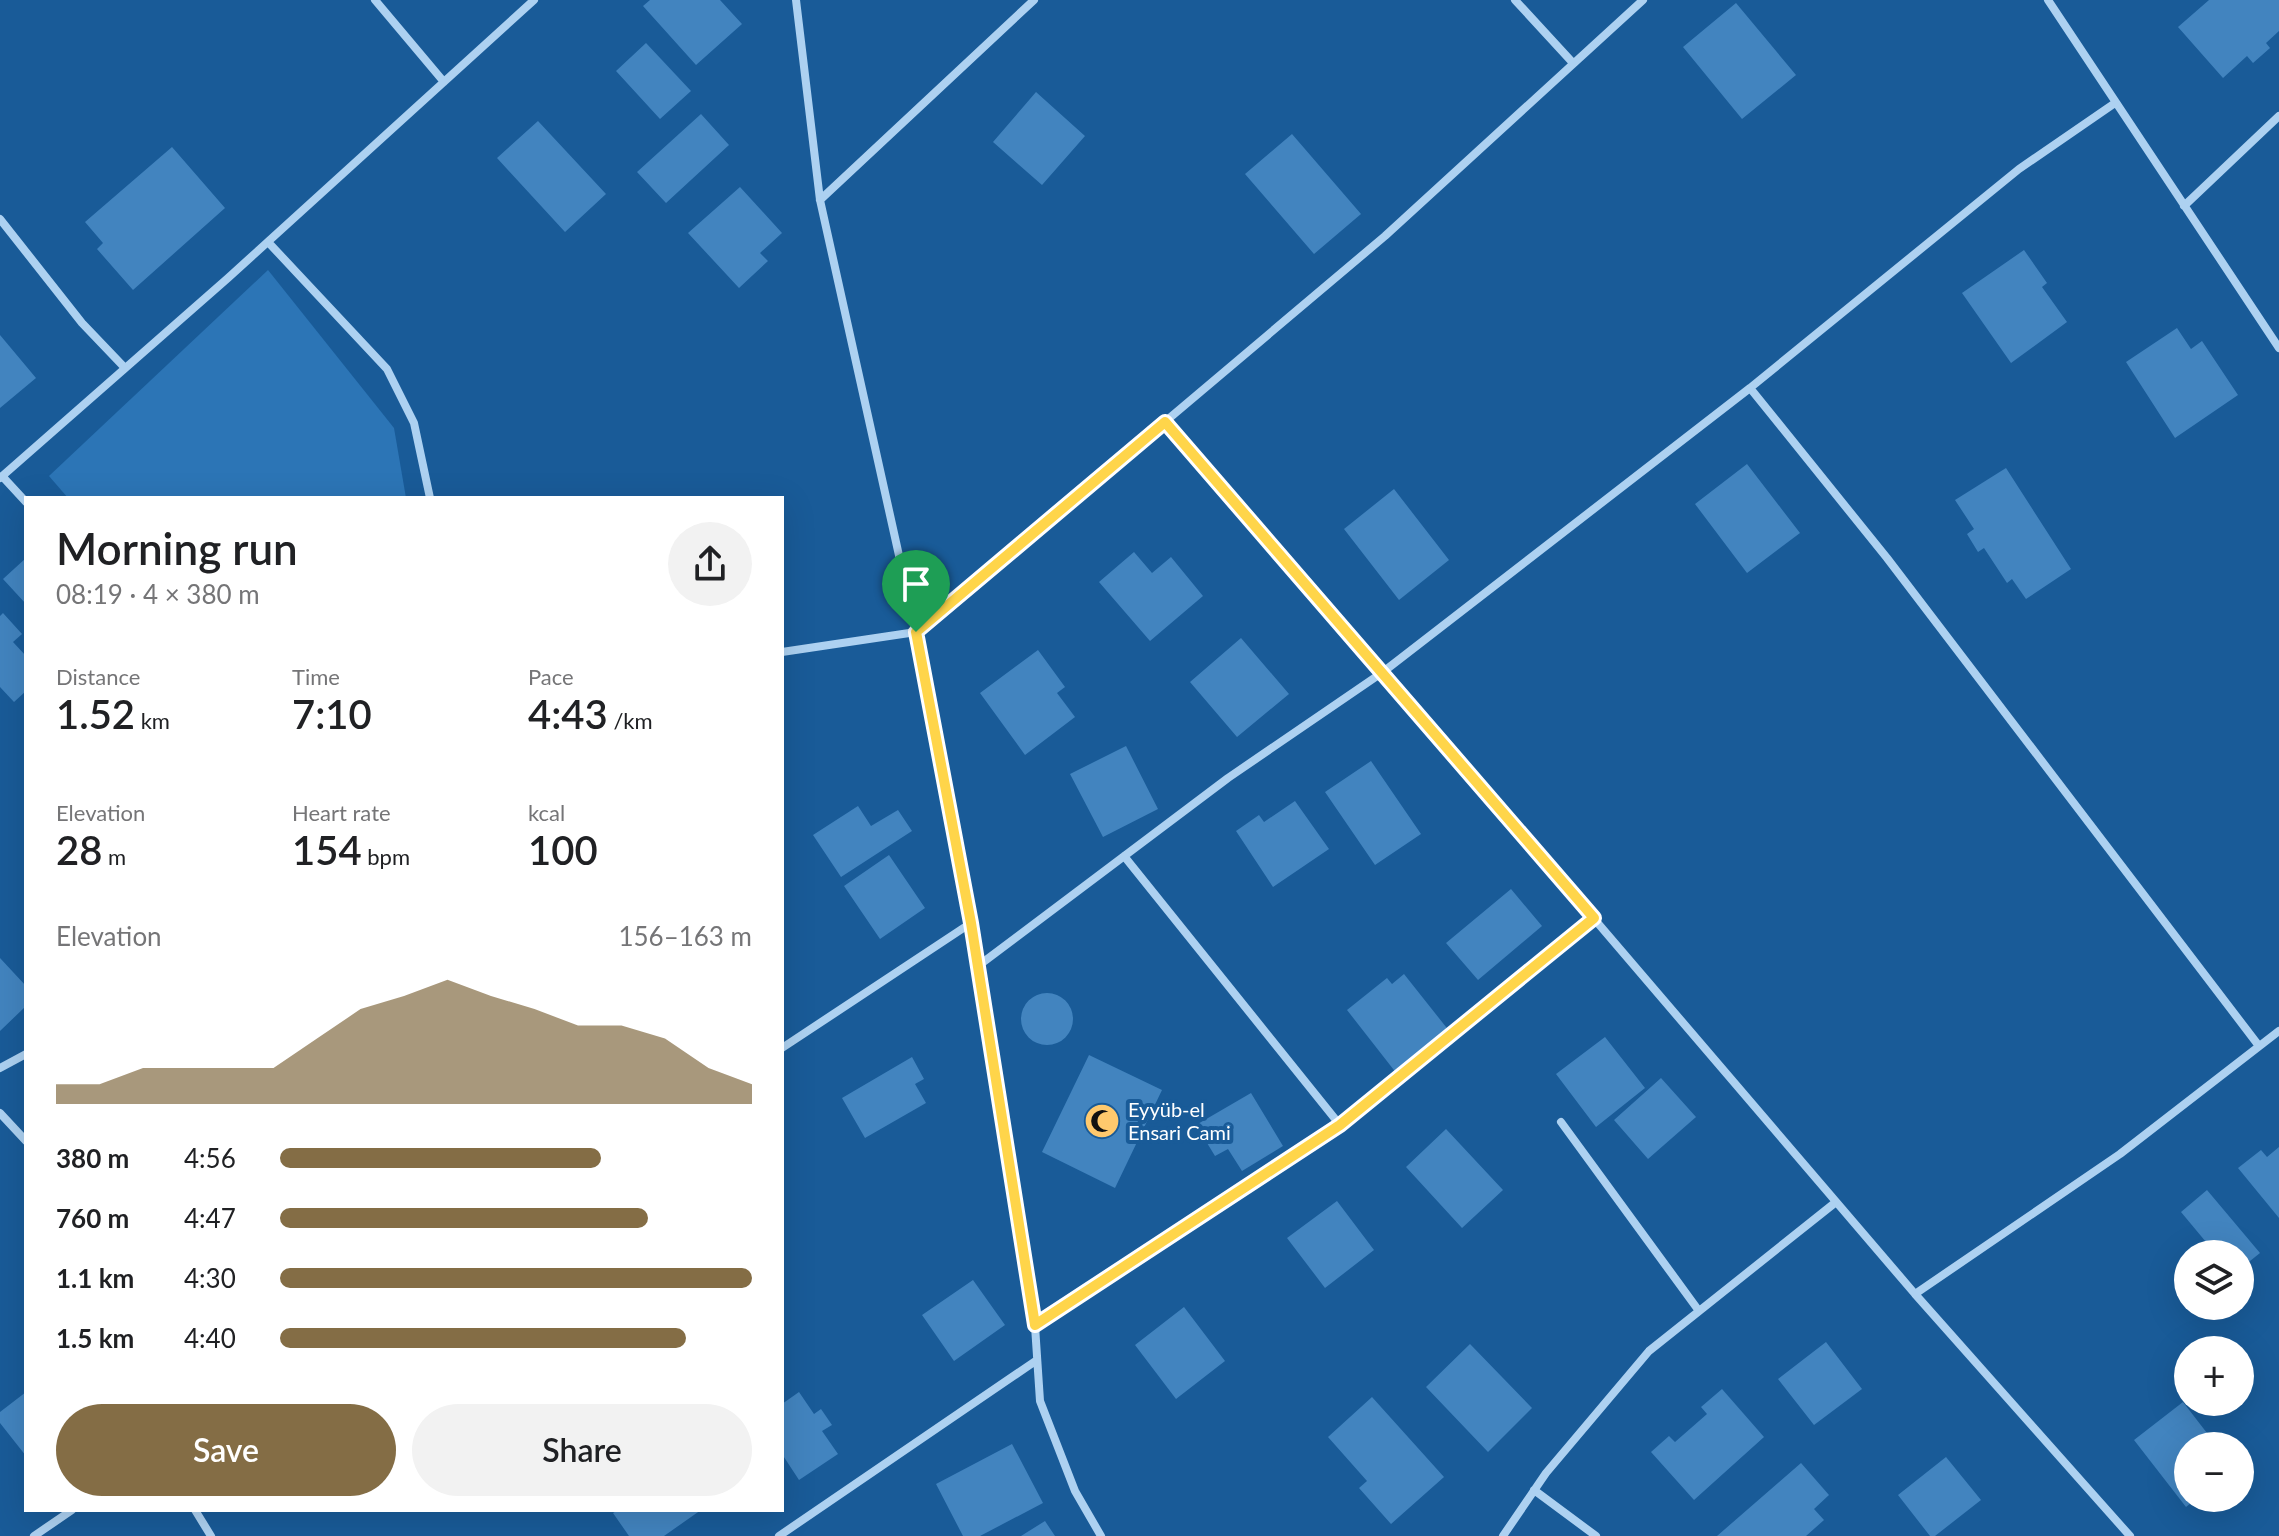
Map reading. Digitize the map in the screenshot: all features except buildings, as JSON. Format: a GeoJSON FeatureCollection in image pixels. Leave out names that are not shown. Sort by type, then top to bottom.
{"type":"FeatureCollection","features":[{"type":"Feature","properties":{"kind":"street"},"geometry":{"type":"LineString","coordinates":[[375,0],[444,82]]}},
{"type":"Feature","properties":{"kind":"street"},"geometry":{"type":"LineString","coordinates":[[24,500],[1,477],[268,242],[534,0]]}},
{"type":"Feature","properties":{"kind":"street"},"geometry":{"type":"LineString","coordinates":[[796,0],[820,200],[916,632],[971,923],[1035,1325],[1040,1401],[1075,1491],[1101,1536]]}},
{"type":"Feature","properties":{"kind":"street"},"geometry":{"type":"LineString","coordinates":[[820,200],[1034,0]]}},
{"type":"Feature","properties":{"kind":"street"},"geometry":{"type":"LineString","coordinates":[[1515,0],[1573,63]]}},
{"type":"Feature","properties":{"kind":"street"},"geometry":{"type":"LineString","coordinates":[[784,652],[916,632],[1385,236],[1643,0]]}},
{"type":"Feature","properties":{"kind":"street"},"geometry":{"type":"LineString","coordinates":[[2048,0],[2279,348]]}},
{"type":"Feature","properties":{"kind":"street"},"geometry":{"type":"LineString","coordinates":[[978,966],[1228,778],[1383,672],[1750,388],[2019,169],[2115,103]]}},
{"type":"Feature","properties":{"kind":"street"},"geometry":{"type":"LineString","coordinates":[[2184,206],[2279,116]]}},
{"type":"Feature","properties":{"kind":"street"},"geometry":{"type":"LineString","coordinates":[[0,219],[82,323],[125,368]]}},
{"type":"Feature","properties":{"kind":"street"},"geometry":{"type":"LineString","coordinates":[[268,242],[387,369],[414,423],[430,496]]}},
{"type":"Feature","properties":{"kind":"street"},"geometry":{"type":"LineString","coordinates":[[1750,388],[1887,558],[2259,1046]]}},
{"type":"Feature","properties":{"kind":"street"},"geometry":{"type":"LineString","coordinates":[[1165,422],[1915,1294],[2130,1536]]}},
{"type":"Feature","properties":{"kind":"street"},"geometry":{"type":"LineString","coordinates":[[1124,856],[1340,1125]]}},
{"type":"Feature","properties":{"kind":"street"},"geometry":{"type":"LineString","coordinates":[[1035,1325],[1340,1125],[1594,918]]}},
{"type":"Feature","properties":{"kind":"street"},"geometry":{"type":"LineString","coordinates":[[784,1047],[971,923]]}},
{"type":"Feature","properties":{"kind":"street"},"geometry":{"type":"LineString","coordinates":[[1915,1294],[2120,1154],[2279,1031]]}},
{"type":"Feature","properties":{"kind":"street"},"geometry":{"type":"LineString","coordinates":[[0,1068],[24,1055]]}},
{"type":"Feature","properties":{"kind":"street"},"geometry":{"type":"LineString","coordinates":[[0,1113],[24,1139]]}},
{"type":"Feature","properties":{"kind":"street"},"geometry":{"type":"LineString","coordinates":[[1561,1122],[1699,1311]]}},
{"type":"Feature","properties":{"kind":"street"},"geometry":{"type":"LineString","coordinates":[[1503,1536],[1534,1490],[1649,1351],[1836,1202]]}},
{"type":"Feature","properties":{"kind":"street"},"geometry":{"type":"LineString","coordinates":[[779,1536],[1037,1360]]}},
{"type":"Feature","properties":{"kind":"street"},"geometry":{"type":"LineString","coordinates":[[1534,1490],[1596,1536]]}},
{"type":"Feature","properties":{"kind":"street"},"geometry":{"type":"LineString","coordinates":[[34,1536],[69,1512]]}},
{"type":"Feature","properties":{"kind":"street"},"geometry":{"type":"LineString","coordinates":[[196,1512],[211,1536]]}},
{"type":"Feature","properties":{"kind":"shaded area"},"geometry":{"type":"Polygon","coordinates":[[[268,270],[394,428],[406,496],[66,496],[49,476],[268,270]]]}},
{"type":"Feature","properties":{"kind":"place","name":"Eyyüb-el Ensari Cami"},"geometry":{"type":"Point","coordinates":[1102,1121]}},
{"type":"Feature","properties":{"kind":"route"},"geometry":{"type":"LineString","coordinates":[[1165,422],[1594,918],[1340,1125],[1035,1325],[971,923],[916,632],[1165,422]]}}]}
